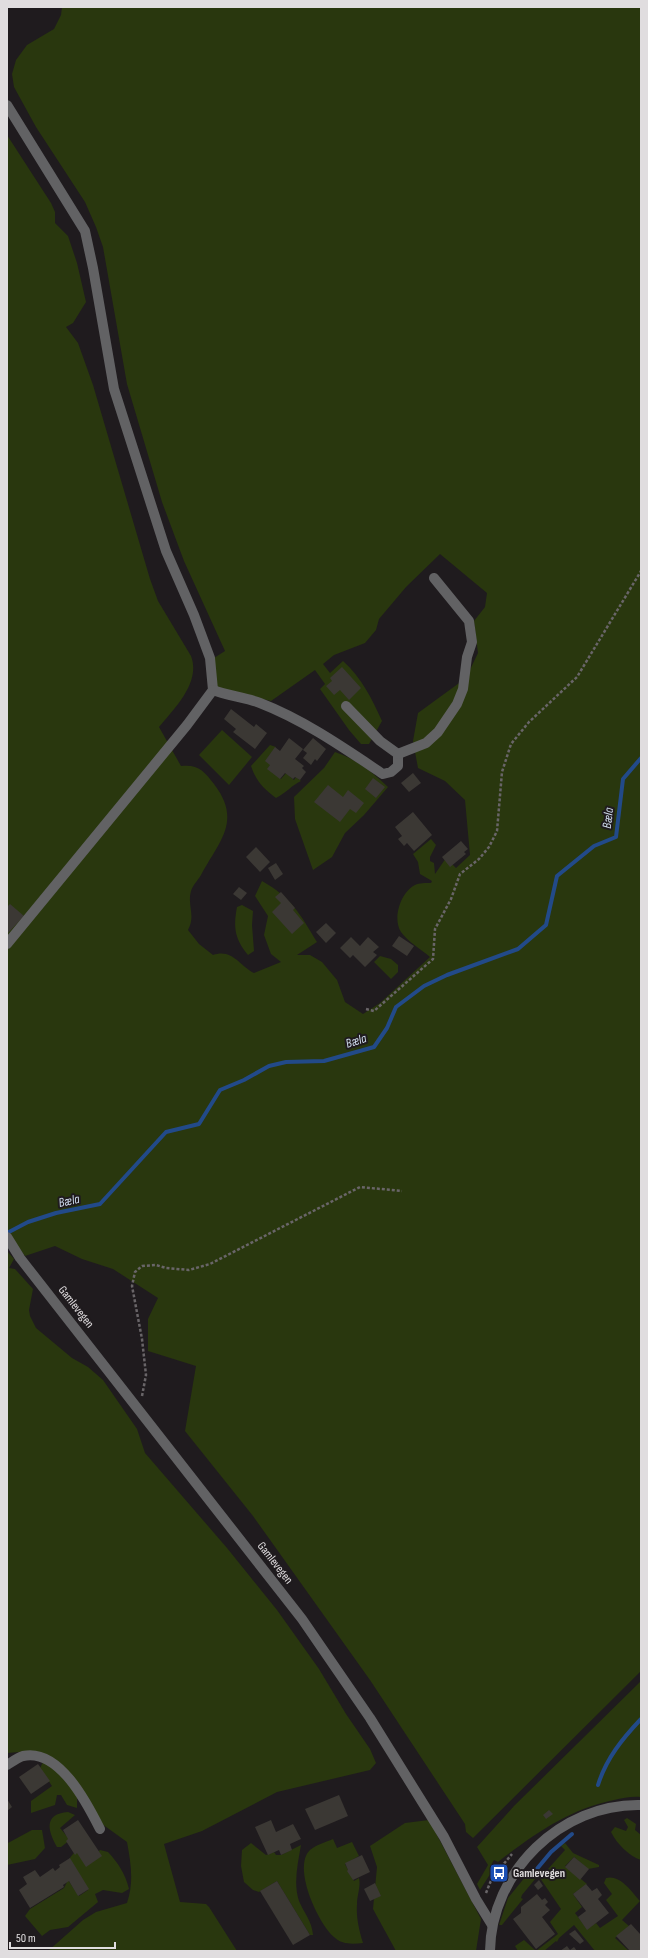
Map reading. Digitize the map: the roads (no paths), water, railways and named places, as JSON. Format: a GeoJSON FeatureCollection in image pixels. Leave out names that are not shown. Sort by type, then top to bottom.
{"type":"FeatureCollection","features":[{"type":"Feature","properties":{"kind":"street"},"geometry":{"type":"LineString","coordinates":[[7,105],[85,231],[114,389],[166,551],[194,615],[210,658],[213,690],[187,725],[7,944]]}},
{"type":"Feature","properties":{"kind":"street"},"geometry":{"type":"LineString","coordinates":[[398,754],[426,743],[438,732],[457,704],[463,689],[467,657],[472,642],[470,621],[434,578]]}},
{"type":"Feature","properties":{"kind":"street"},"geometry":{"type":"LineString","coordinates":[[213,690],[224,695],[259,702],[284,713],[332,740],[383,774],[391,772],[398,766],[398,754]]}},
{"type":"Feature","properties":{"kind":"street"},"geometry":{"type":"LineString","coordinates":[[346,706],[380,741],[398,754]]}},
{"type":"Feature","properties":{"kind":"street","name":"Gamlevegen"},"geometry":{"type":"LineString","coordinates":[[7,1238],[20,1258],[302,1619],[370,1718],[444,1837],[492,1925]]}},
{"type":"Feature","properties":{"kind":"street"},"geometry":{"type":"LineString","coordinates":[[7,1765],[17,1759],[31,1755],[45,1758],[57,1765],[70,1779],[90,1808],[100,1829]]}},
{"type":"Feature","properties":{"kind":"street"},"geometry":{"type":"LineString","coordinates":[[490,1951],[492,1925],[500,1899],[512,1877],[528,1855],[567,1824],[590,1813],[611,1807],[641,1805]]}},
{"type":"Feature","properties":{"kind":"waterway","name":"Bæla"},"geometry":{"type":"LineString","coordinates":[[7,1233],[28,1222],[56,1213],[100,1204],[166,1132],[199,1124],[220,1090],[244,1080],[269,1066],[286,1062],[324,1061],[374,1047],[387,1028],[396,1007],[424,986],[447,975],[518,949],[546,925],[557,876],[594,846],[616,837],[623,779],[641,758]]}},
{"type":"Feature","properties":{"kind":"waterway"},"geometry":{"type":"LineString","coordinates":[[598,1785],[605,1767],[615,1750],[641,1719]]}},
{"type":"Feature","properties":{"kind":"waterway"},"geometry":{"type":"LineString","coordinates":[[536,1870],[551,1852],[572,1834]]}},
{"type":"Feature","properties":{"kind":"place","name":"Gamlevegen"},"geometry":{"type":"Point","coordinates":[499,1873]}}]}
